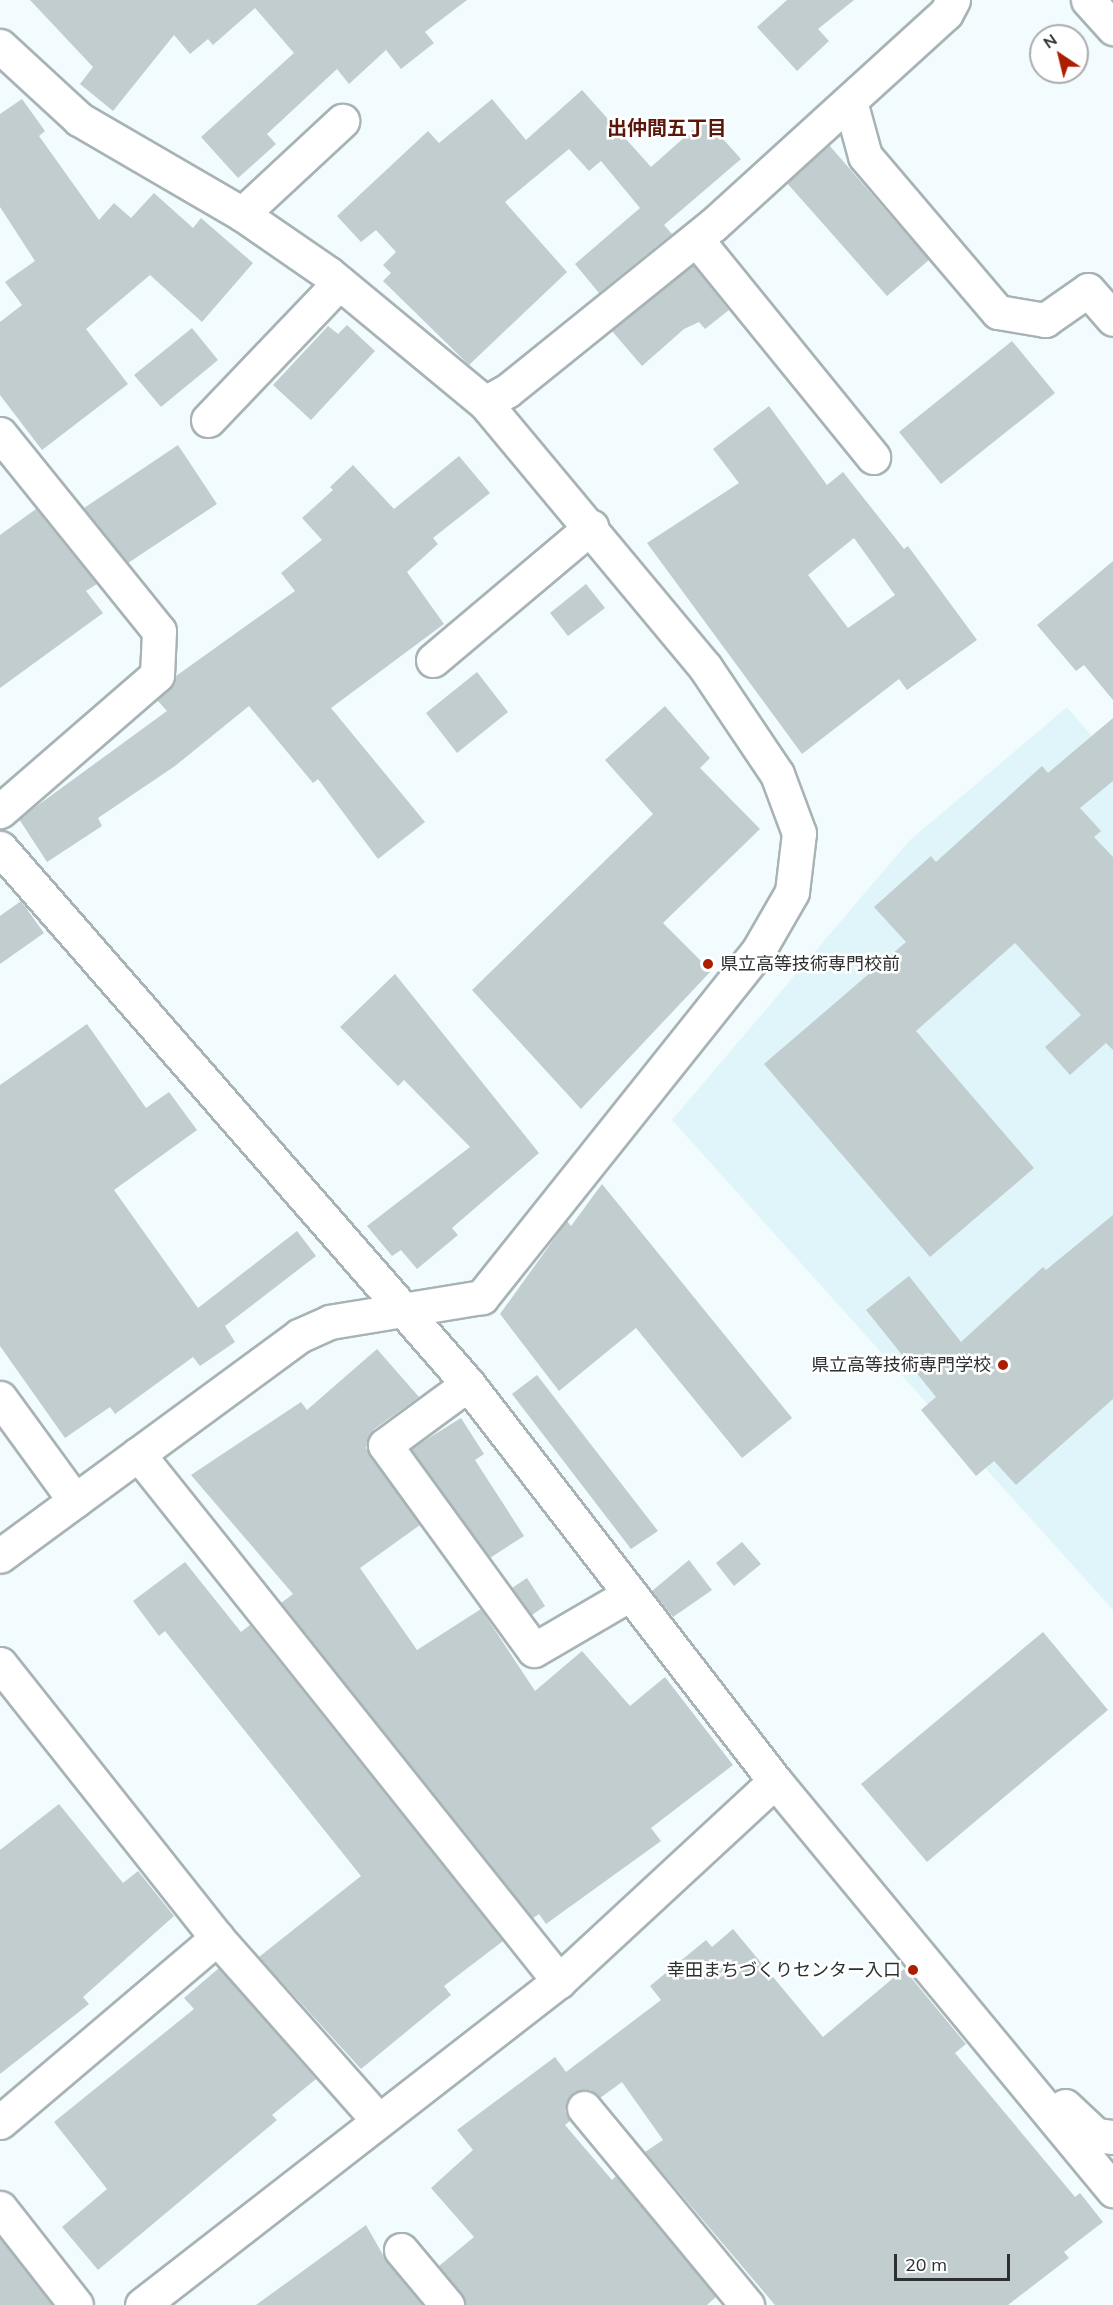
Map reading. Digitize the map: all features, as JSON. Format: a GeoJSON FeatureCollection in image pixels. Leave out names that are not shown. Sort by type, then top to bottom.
{"type":"FeatureCollection","features":[{"type":"Feature","properties":{"kind":"street"},"geometry":{"type":"LineString","coordinates":[[485,403],[507,391],[696,239],[946,13],[953,0]]}},
{"type":"Feature","properties":{"kind":"street"},"geometry":{"type":"LineString","coordinates":[[1088,0],[1113,28]]}},
{"type":"Feature","properties":{"kind":"street"},"geometry":{"type":"LineString","coordinates":[[0,46],[79,119],[242,214],[339,283],[485,403],[591,526],[705,668],[777,774],[799,833],[792,892],[758,951],[482,1297],[407,1313],[330,1322],[299,1336],[0,1556]]}},
{"type":"Feature","properties":{"kind":"street"},"geometry":{"type":"LineString","coordinates":[[850,101],[865,156],[998,312],[1045,320],[1088,290],[1113,319]]}},
{"type":"Feature","properties":{"kind":"street"},"geometry":{"type":"LineString","coordinates":[[242,214],[342,122]]}},
{"type":"Feature","properties":{"kind":"street"},"geometry":{"type":"LineString","coordinates":[[696,239],[873,457]]}},
{"type":"Feature","properties":{"kind":"street"},"geometry":{"type":"LineString","coordinates":[[208,420],[339,283]]}},
{"type":"Feature","properties":{"kind":"street"},"geometry":{"type":"LineString","coordinates":[[0,434],[159,631],[157,675],[0,811]]}},
{"type":"Feature","properties":{"kind":"street"},"geometry":{"type":"LineString","coordinates":[[433,660],[591,526]]}},
{"type":"Feature","properties":{"kind":"street"},"geometry":{"type":"LineString","coordinates":[[0,848],[468,1384],[628,1595],[776,1781],[1113,2190]]}},
{"type":"Feature","properties":{"kind":"street"},"geometry":{"type":"LineString","coordinates":[[468,1384],[385,1445],[534,1650],[628,1595]]}},
{"type":"Feature","properties":{"kind":"street"},"geometry":{"type":"LineString","coordinates":[[0,1398],[75,1501]]}},
{"type":"Feature","properties":{"kind":"street"},"geometry":{"type":"LineString","coordinates":[[138,1454],[559,1981]]}},
{"type":"Feature","properties":{"kind":"street"},"geometry":{"type":"LineString","coordinates":[[0,1664],[217,1938],[377,2119]]}},
{"type":"Feature","properties":{"kind":"street"},"geometry":{"type":"LineString","coordinates":[[142,2305],[377,2119],[559,1981],[776,1781]]}},
{"type":"Feature","properties":{"kind":"street"},"geometry":{"type":"LineString","coordinates":[[0,2122],[217,1938]]}},
{"type":"Feature","properties":{"kind":"street"},"geometry":{"type":"LineString","coordinates":[[1046,2111],[1065,2106],[1096,2135],[1113,2137]]}},
{"type":"Feature","properties":{"kind":"street"},"geometry":{"type":"LineString","coordinates":[[584,2108],[747,2305]]}},
{"type":"Feature","properties":{"kind":"street"},"geometry":{"type":"LineString","coordinates":[[0,2208],[76,2305]]}},
{"type":"Feature","properties":{"kind":"street"},"geometry":{"type":"LineString","coordinates":[[401,2250],[447,2305]]}},
{"type":"Feature","properties":{"kind":"shaded area","name":"県立高等技術専門学校"},"geometry":{"type":"Polygon","coordinates":[[[1067,707],[1113,761],[1113,1610],[672,1120],[909,841],[1067,707]]]}},
{"type":"Feature","properties":{"kind":"building"},"geometry":{"type":"Polygon","coordinates":[[[30,0],[467,0],[425,32],[434,43],[401,69],[386,50],[349,84],[337,69],[267,134],[276,144],[238,178],[201,137],[294,53],[255,8],[213,45],[208,39],[190,54],[174,35],[113,111],[80,84],[93,67],[30,0]]]}},
{"type":"Feature","properties":{"kind":"building"},"geometry":{"type":"Polygon","coordinates":[[[787,0],[854,0],[818,29],[829,41],[797,71],[757,27],[787,0]]]}},
{"type":"Feature","properties":{"kind":"building"},"geometry":{"type":"Polygon","coordinates":[[[582,90],[651,167],[705,119],[741,159],[664,225],[672,234],[599,293],[575,264],[640,208],[601,161],[589,171],[569,149],[505,202],[567,272],[469,365],[383,281],[391,273],[383,265],[396,252],[376,230],[361,242],[337,216],[428,131],[439,143],[492,99],[526,140],[582,90]]]}},
{"type":"Feature","properties":{"kind":"building"},"geometry":{"type":"Polygon","coordinates":[[[22,99],[45,131],[39,136],[99,220],[114,203],[131,218],[154,193],[193,228],[201,218],[253,263],[202,322],[150,275],[86,329],[128,384],[42,450],[0,395],[0,322],[22,305],[5,282],[35,261],[0,207],[0,114],[22,99]]]}},
{"type":"Feature","properties":{"kind":"building"},"geometry":{"type":"Polygon","coordinates":[[[829,145],[929,260],[887,296],[787,183],[829,145]]]}},
{"type":"Feature","properties":{"kind":"building"},"geometry":{"type":"Polygon","coordinates":[[[693,265],[729,310],[705,329],[699,322],[684,329],[642,366],[612,331],[693,265]]]}},
{"type":"Feature","properties":{"kind":"building"},"geometry":{"type":"Polygon","coordinates":[[[347,325],[375,351],[311,420],[273,385],[328,326],[338,334],[347,325]]]}},
{"type":"Feature","properties":{"kind":"building"},"geometry":{"type":"Polygon","coordinates":[[[192,328],[218,360],[161,407],[134,375],[192,328]]]}},
{"type":"Feature","properties":{"kind":"building"},"geometry":{"type":"Polygon","coordinates":[[[1012,341],[1055,393],[941,484],[899,432],[1012,341]]]}},
{"type":"Feature","properties":{"kind":"building"},"geometry":{"type":"Polygon","coordinates":[[[769,406],[827,485],[843,472],[904,549],[908,546],[977,640],[907,690],[899,679],[802,754],[647,543],[739,483],[713,449],[769,406]],[[854,538],[808,575],[848,628],[895,595],[854,538]]]}},
{"type":"Feature","properties":{"kind":"building"},"geometry":{"type":"Polygon","coordinates":[[[178,445],[217,504],[128,563],[84,508],[178,445]]]}},
{"type":"Feature","properties":{"kind":"building"},"geometry":{"type":"Polygon","coordinates":[[[459,456],[490,493],[433,538],[438,544],[407,572],[444,624],[331,708],[425,822],[378,859],[318,779],[313,783],[249,706],[175,766],[98,818],[102,826],[47,862],[19,819],[167,711],[157,700],[176,676],[295,591],[281,573],[322,540],[302,518],[333,490],[330,487],[353,465],[394,509],[459,456]]]}},
{"type":"Feature","properties":{"kind":"building"},"geometry":{"type":"Polygon","coordinates":[[[36,509],[97,584],[86,591],[103,613],[0,688],[0,535],[36,509]]]}},
{"type":"Feature","properties":{"kind":"building"},"geometry":{"type":"Polygon","coordinates":[[[1113,561],[1113,700],[1084,665],[1076,671],[1037,625],[1113,561]]]}},
{"type":"Feature","properties":{"kind":"building"},"geometry":{"type":"Polygon","coordinates":[[[586,584],[605,608],[568,636],[550,613],[586,584]]]}},
{"type":"Feature","properties":{"kind":"building"},"geometry":{"type":"Polygon","coordinates":[[[477,672],[508,712],[457,753],[426,713],[477,672]]]}},
{"type":"Feature","properties":{"kind":"building"},"geometry":{"type":"Polygon","coordinates":[[[665,706],[710,758],[700,768],[760,829],[663,923],[711,971],[581,1109],[472,990],[653,814],[605,760],[665,706]]]}},
{"type":"Feature","properties":{"kind":"building"},"geometry":{"type":"Polygon","coordinates":[[[1113,718],[1113,781],[1080,808],[1101,831],[1094,837],[1113,857],[1113,1050],[1106,1043],[1070,1075],[1045,1047],[1081,1015],[1015,943],[916,1031],[1034,1168],[930,1257],[764,1064],[906,942],[874,907],[931,856],[936,862],[1042,766],[1048,773],[1113,718]]]}},
{"type":"Feature","properties":{"kind":"building"},"geometry":{"type":"Polygon","coordinates":[[[21,901],[44,933],[0,964],[0,916],[21,901]]]}},
{"type":"Feature","properties":{"kind":"building"},"geometry":{"type":"Polygon","coordinates":[[[395,974],[539,1153],[452,1228],[458,1235],[417,1269],[401,1250],[392,1256],[367,1226],[470,1147],[404,1080],[398,1086],[340,1027],[395,974]]]}},
{"type":"Feature","properties":{"kind":"building"},"geometry":{"type":"Polygon","coordinates":[[[87,1024],[146,1108],[169,1092],[197,1130],[114,1190],[198,1308],[297,1231],[316,1256],[225,1326],[235,1342],[200,1366],[193,1357],[115,1414],[110,1407],[65,1438],[0,1346],[0,1085],[87,1024]]]}},
{"type":"Feature","properties":{"kind":"building"},"geometry":{"type":"Polygon","coordinates":[[[602,1184],[792,1418],[742,1458],[636,1328],[559,1391],[500,1314],[567,1221],[571,1226],[602,1184]]]}},
{"type":"Feature","properties":{"kind":"building"},"geometry":{"type":"Polygon","coordinates":[[[1113,1215],[1113,1399],[1016,1485],[994,1461],[976,1476],[921,1410],[936,1397],[866,1310],[909,1276],[961,1342],[1043,1267],[1046,1270],[1113,1215]]]}},
{"type":"Feature","properties":{"kind":"building"},"geometry":{"type":"Polygon","coordinates":[[[377,1349],[419,1397],[373,1430],[366,1448],[420,1525],[360,1568],[417,1650],[481,1609],[535,1691],[582,1651],[630,1706],[665,1677],[733,1765],[651,1828],[661,1841],[546,1924],[539,1914],[533,1918],[281,1603],[293,1594],[191,1475],[301,1402],[307,1410],[377,1349]]]}},
{"type":"Feature","properties":{"kind":"building"},"geometry":{"type":"Polygon","coordinates":[[[537,1375],[658,1531],[631,1549],[512,1394],[537,1375]]]}},
{"type":"Feature","properties":{"kind":"building"},"geometry":{"type":"Polygon","coordinates":[[[461,1418],[484,1454],[475,1460],[524,1536],[490,1558],[411,1449],[461,1418]]]}},
{"type":"Feature","properties":{"kind":"building"},"geometry":{"type":"Polygon","coordinates":[[[742,1542],[761,1564],[734,1586],[716,1563],[742,1542]]]}},
{"type":"Feature","properties":{"kind":"building"},"geometry":{"type":"Polygon","coordinates":[[[689,1560],[712,1590],[673,1617],[652,1591],[689,1560]]]}},
{"type":"Feature","properties":{"kind":"building"},"geometry":{"type":"Polygon","coordinates":[[[185,1562],[241,1632],[250,1625],[503,1941],[444,1986],[451,1995],[361,2069],[259,1957],[361,1876],[165,1631],[159,1636],[133,1601],[185,1562]]]}},
{"type":"Feature","properties":{"kind":"building"},"geometry":{"type":"Polygon","coordinates":[[[527,1578],[545,1606],[532,1615],[512,1588],[527,1578]]]}},
{"type":"Feature","properties":{"kind":"building"},"geometry":{"type":"Polygon","coordinates":[[[1043,1632],[1108,1710],[927,1862],[861,1784],[1043,1632]]]}},
{"type":"Feature","properties":{"kind":"building"},"geometry":{"type":"Polygon","coordinates":[[[59,1804],[123,1883],[138,1871],[174,1916],[83,1997],[89,2004],[0,2074],[0,1850],[59,1804]]]}},
{"type":"Feature","properties":{"kind":"building"},"geometry":{"type":"Polygon","coordinates":[[[733,1929],[823,2037],[904,1969],[966,2044],[955,2053],[1075,2197],[1080,2193],[1103,2222],[1064,2252],[1069,2258],[1008,2305],[775,2305],[645,2152],[663,2140],[622,2082],[600,2098],[590,2090],[573,2093],[565,2111],[570,2121],[565,2125],[612,2180],[616,2176],[716,2297],[707,2305],[465,2305],[439,2266],[474,2237],[431,2188],[473,2150],[457,2130],[555,2057],[566,2072],[661,2000],[650,1986],[706,1940],[712,1947],[733,1929]]]}},
{"type":"Feature","properties":{"kind":"building"},"geometry":{"type":"Polygon","coordinates":[[[219,1968],[316,2079],[272,2115],[277,2120],[98,2270],[62,2227],[107,2189],[54,2122],[194,2009],[184,1998],[219,1968]]]}},
{"type":"Feature","properties":{"kind":"building"},"geometry":{"type":"Polygon","coordinates":[[[366,2225],[387,2262],[423,2305],[256,2305],[366,2225]]]}},
{"type":"Feature","properties":{"kind":"building"},"geometry":{"type":"Polygon","coordinates":[[[0,2238],[52,2305],[0,2305],[0,2238]]]}},
{"type":"Feature","properties":{"kind":"place","name":"県立高等技術専門校前"},"geometry":{"type":"Point","coordinates":[708,964]}},
{"type":"Feature","properties":{"kind":"place","name":"県立高等技術専門学校"},"geometry":{"type":"Point","coordinates":[1003,1365]}},
{"type":"Feature","properties":{"kind":"place","name":"幸田まちづくりセンター入口"},"geometry":{"type":"Point","coordinates":[913,1970]}},
{"type":"Feature","properties":{"kind":"district","name":"出仲間五丁目"},"geometry":{"type":"Point","coordinates":[667,127]}}]}
